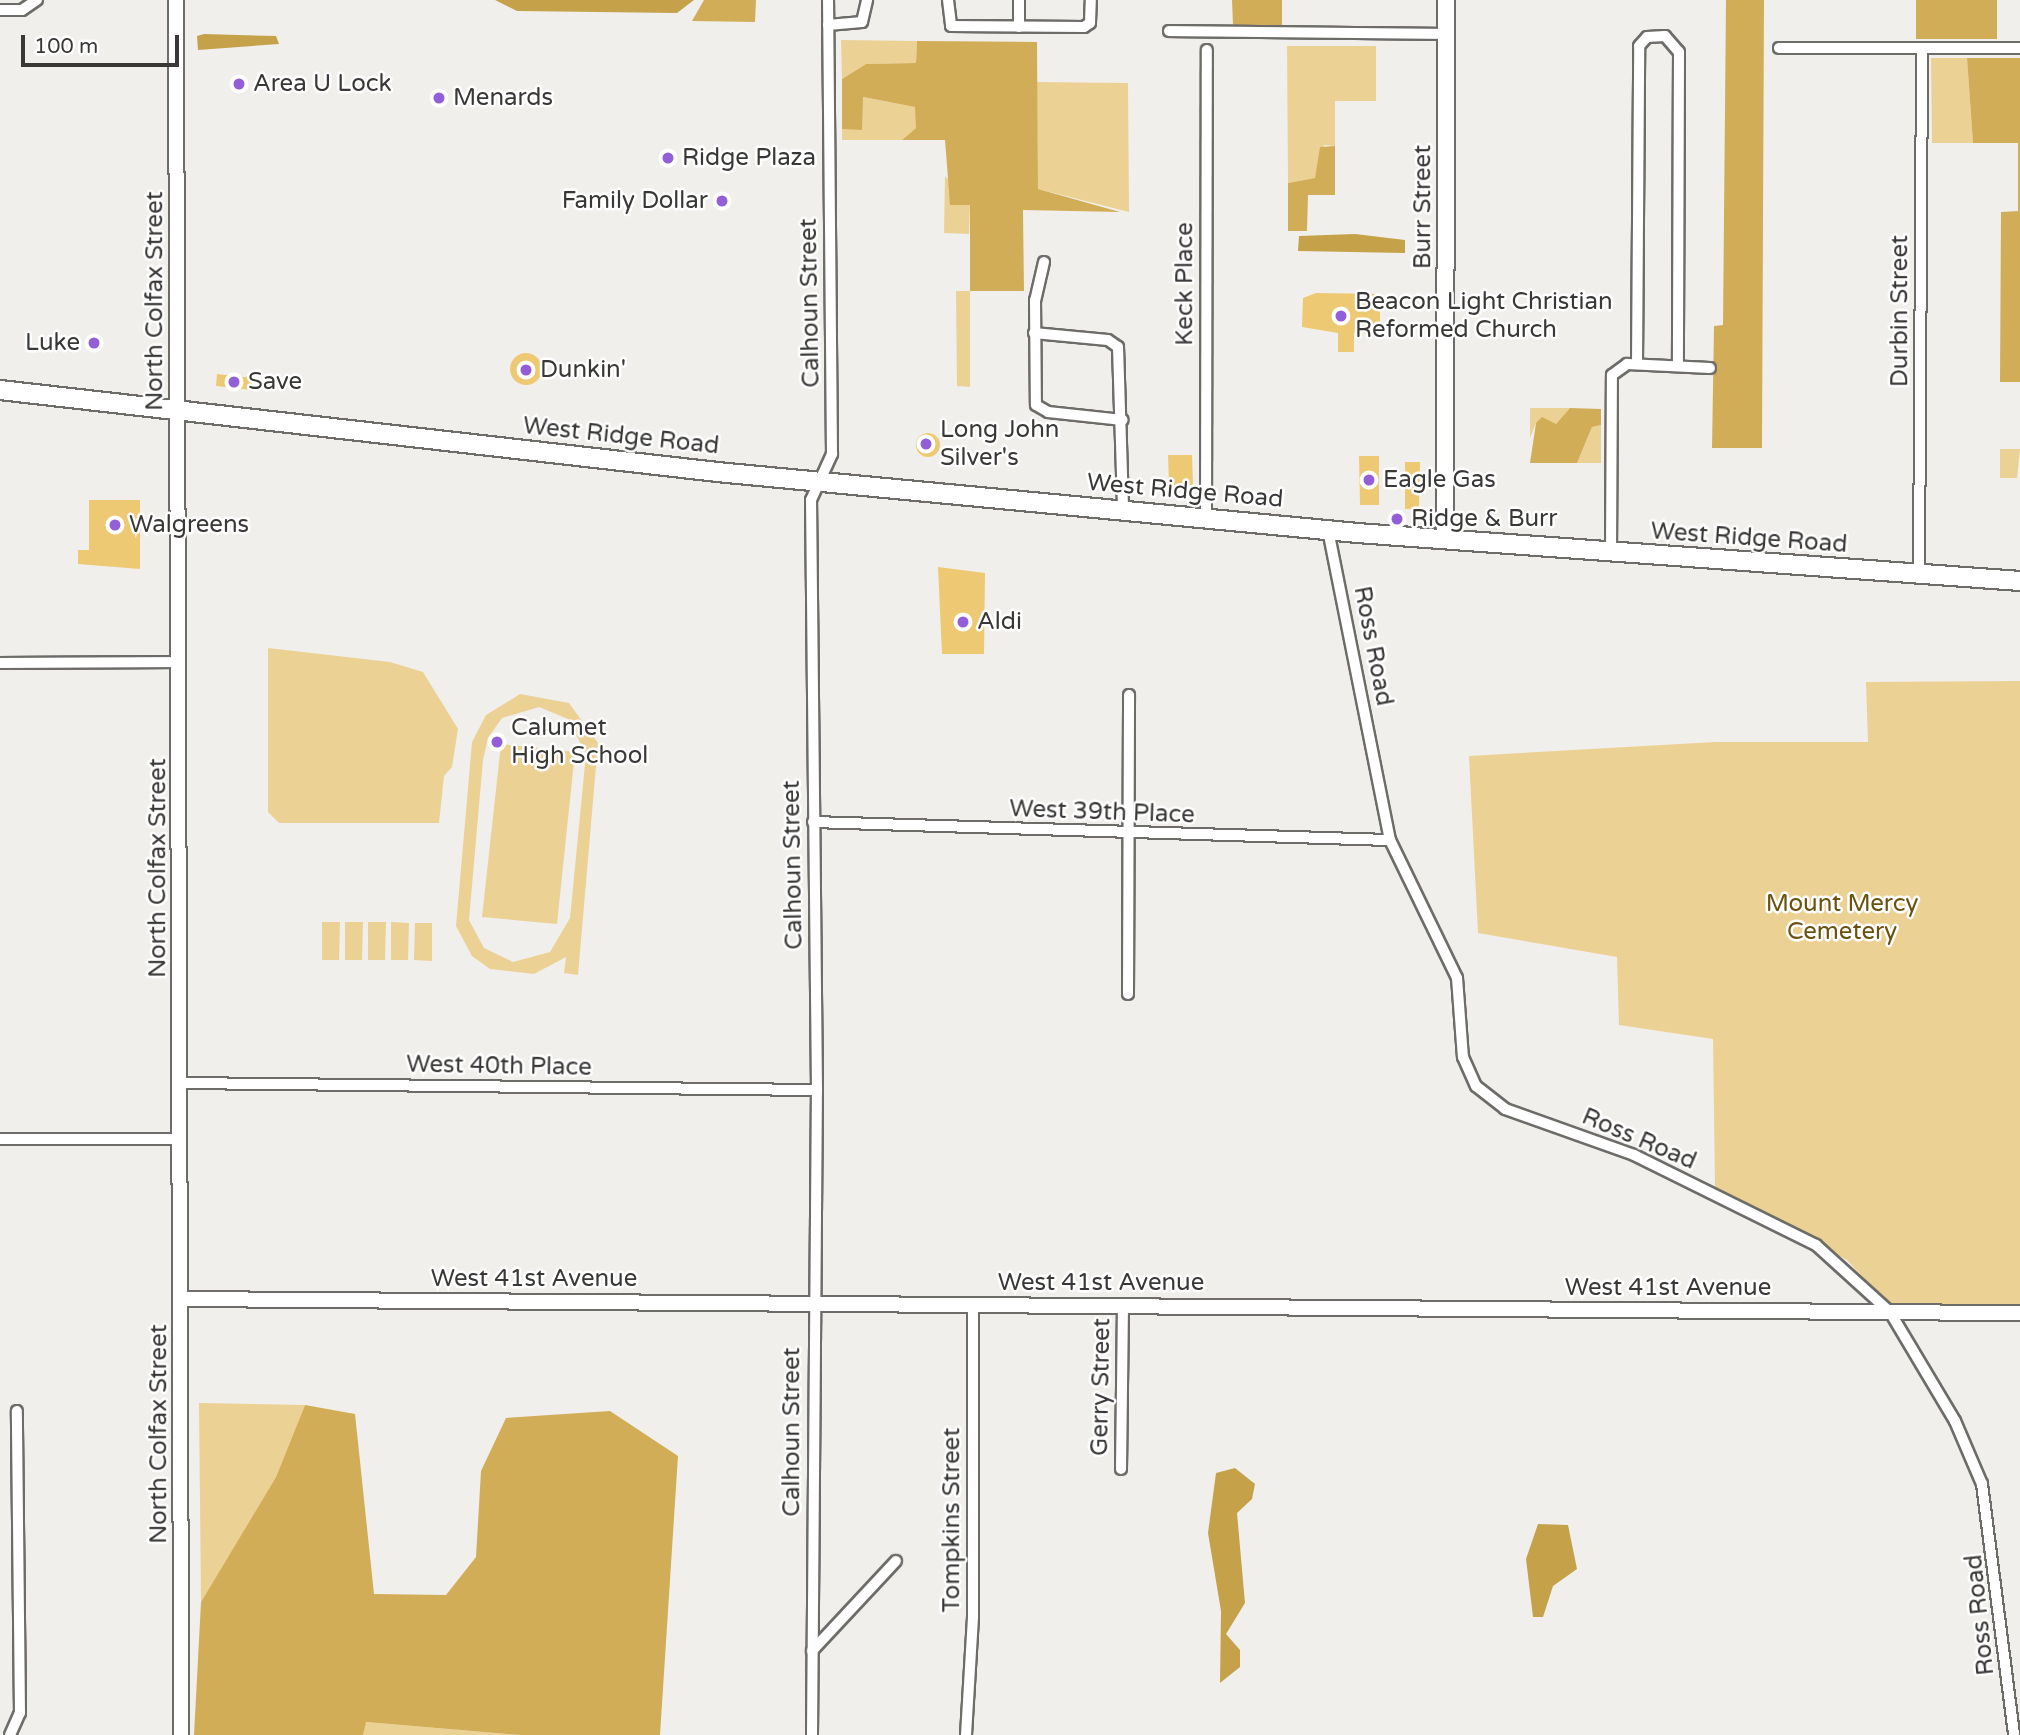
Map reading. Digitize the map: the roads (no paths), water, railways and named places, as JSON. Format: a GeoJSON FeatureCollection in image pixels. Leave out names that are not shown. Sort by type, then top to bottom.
{"type":"FeatureCollection","features":[{"type":"Feature","properties":{"kind":"main road","name":"Burr Street"},"geometry":{"type":"LineString","coordinates":[[1445,540],[1446,0]]}},
{"type":"Feature","properties":{"kind":"main road","name":"West Ridge Road"},"geometry":{"type":"LineString","coordinates":[[0,390],[821,482],[1328,530],[1611,553],[2020,581]]}},
{"type":"Feature","properties":{"kind":"street","name":"North Colfax Street"},"geometry":{"type":"LineString","coordinates":[[176,0],[182,1298],[181,1735]]}},
{"type":"Feature","properties":{"kind":"street","name":"Calhoun Street"},"geometry":{"type":"LineString","coordinates":[[812,1735],[813,1304],[817,1090],[811,500],[832,454],[828,0]]}},
{"type":"Feature","properties":{"kind":"street"},"geometry":{"type":"LineString","coordinates":[[828,25],[864,20],[867,0]]}},
{"type":"Feature","properties":{"kind":"street"},"geometry":{"type":"LineString","coordinates":[[948,0],[949,25],[1018,27],[1088,26],[1091,0]]}},
{"type":"Feature","properties":{"kind":"street"},"geometry":{"type":"LineString","coordinates":[[1018,27],[1019,0]]}},
{"type":"Feature","properties":{"kind":"street"},"geometry":{"type":"LineString","coordinates":[[0,10],[36,1]]}},
{"type":"Feature","properties":{"kind":"street"},"geometry":{"type":"LineString","coordinates":[[1169,31],[1446,34]]}},
{"type":"Feature","properties":{"kind":"street"},"geometry":{"type":"LineString","coordinates":[[1637,364],[1639,46],[1647,37],[1665,36],[1676,41],[1680,55],[1678,366]]}},
{"type":"Feature","properties":{"kind":"street"},"geometry":{"type":"LineString","coordinates":[[1779,48],[2020,48]]}},
{"type":"Feature","properties":{"kind":"street","name":"Durbin Street"},"geometry":{"type":"LineString","coordinates":[[1919,574],[1922,48]]}},
{"type":"Feature","properties":{"kind":"street","name":"Keck Place"},"geometry":{"type":"LineString","coordinates":[[1206,518],[1207,50]]}},
{"type":"Feature","properties":{"kind":"street"},"geometry":{"type":"LineString","coordinates":[[1044,262],[1034,333],[1032,390],[1038,408],[1123,421]]}},
{"type":"Feature","properties":{"kind":"street"},"geometry":{"type":"LineString","coordinates":[[1034,333],[1115,343],[1123,421],[1123,510]]}},
{"type":"Feature","properties":{"kind":"street"},"geometry":{"type":"LineString","coordinates":[[1611,553],[1610,379],[1619,366],[1637,364],[1710,368]]}},
{"type":"Feature","properties":{"kind":"street","name":"Ross Road"},"geometry":{"type":"LineString","coordinates":[[1328,530],[1390,840],[1457,978],[1463,1057],[1476,1086],[1505,1109],[1634,1155],[1816,1245],[1890,1312],[1955,1421],[1982,1484],[2014,1735]]}},
{"type":"Feature","properties":{"kind":"street"},"geometry":{"type":"LineString","coordinates":[[0,663],[179,662]]}},
{"type":"Feature","properties":{"kind":"street"},"geometry":{"type":"LineString","coordinates":[[1128,994],[1129,695]]}},
{"type":"Feature","properties":{"kind":"street","name":"West 39th Place"},"geometry":{"type":"LineString","coordinates":[[813,822],[1128,834],[1390,840]]}},
{"type":"Feature","properties":{"kind":"street","name":"West 40th Place"},"geometry":{"type":"LineString","coordinates":[[181,1083],[817,1090]]}},
{"type":"Feature","properties":{"kind":"street"},"geometry":{"type":"LineString","coordinates":[[0,1139],[181,1139]]}},
{"type":"Feature","properties":{"kind":"street","name":"West 41st Avenue"},"geometry":{"type":"LineString","coordinates":[[182,1298],[2020,1313]]}},
{"type":"Feature","properties":{"kind":"street","name":"Tompkins Street"},"geometry":{"type":"LineString","coordinates":[[965,1735],[973,1616],[973,1305]]}},
{"type":"Feature","properties":{"kind":"street","name":"Gerry Street"},"geometry":{"type":"LineString","coordinates":[[1121,1469],[1123,1306]]}},
{"type":"Feature","properties":{"kind":"street"},"geometry":{"type":"LineString","coordinates":[[10,1735],[20,1713],[17,1411]]}},
{"type":"Feature","properties":{"kind":"street"},"geometry":{"type":"LineString","coordinates":[[812,1651],[896,1561]]}},
{"type":"Feature","properties":{"kind":"place","name":"Area U Lock"},"geometry":{"type":"Point","coordinates":[239,84]}},
{"type":"Feature","properties":{"kind":"place","name":"Menards"},"geometry":{"type":"Point","coordinates":[439,98]}},
{"type":"Feature","properties":{"kind":"place","name":"Ridge Plaza"},"geometry":{"type":"Point","coordinates":[668,158]}},
{"type":"Feature","properties":{"kind":"place","name":"Family Dollar"},"geometry":{"type":"Point","coordinates":[722,201]}},
{"type":"Feature","properties":{"kind":"place","name":"Beacon Light Christian Reformed Church"},"geometry":{"type":"Point","coordinates":[1341,316]}},
{"type":"Feature","properties":{"kind":"place","name":"Luke"},"geometry":{"type":"Point","coordinates":[94,343]}},
{"type":"Feature","properties":{"kind":"place","name":"Dunkin'"},"geometry":{"type":"Point","coordinates":[526,370]}},
{"type":"Feature","properties":{"kind":"place","name":"Save"},"geometry":{"type":"Point","coordinates":[234,382]}},
{"type":"Feature","properties":{"kind":"place","name":"Long John Silver's"},"geometry":{"type":"Point","coordinates":[926,444]}},
{"type":"Feature","properties":{"kind":"place","name":"Eagle Gas"},"geometry":{"type":"Point","coordinates":[1369,480]}},
{"type":"Feature","properties":{"kind":"place","name":"Ridge & Burr"},"geometry":{"type":"Point","coordinates":[1397,519]}},
{"type":"Feature","properties":{"kind":"place","name":"Walgreens"},"geometry":{"type":"Point","coordinates":[115,525]}},
{"type":"Feature","properties":{"kind":"place","name":"Aldi"},"geometry":{"type":"Point","coordinates":[963,622]}},
{"type":"Feature","properties":{"kind":"place","name":"Calumet High School"},"geometry":{"type":"Point","coordinates":[497,742]}},
{"type":"Feature","properties":{"kind":"park label","name":"Mount Mercy Cemetery"},"geometry":{"type":"Point","coordinates":[1842,918]}}]}
